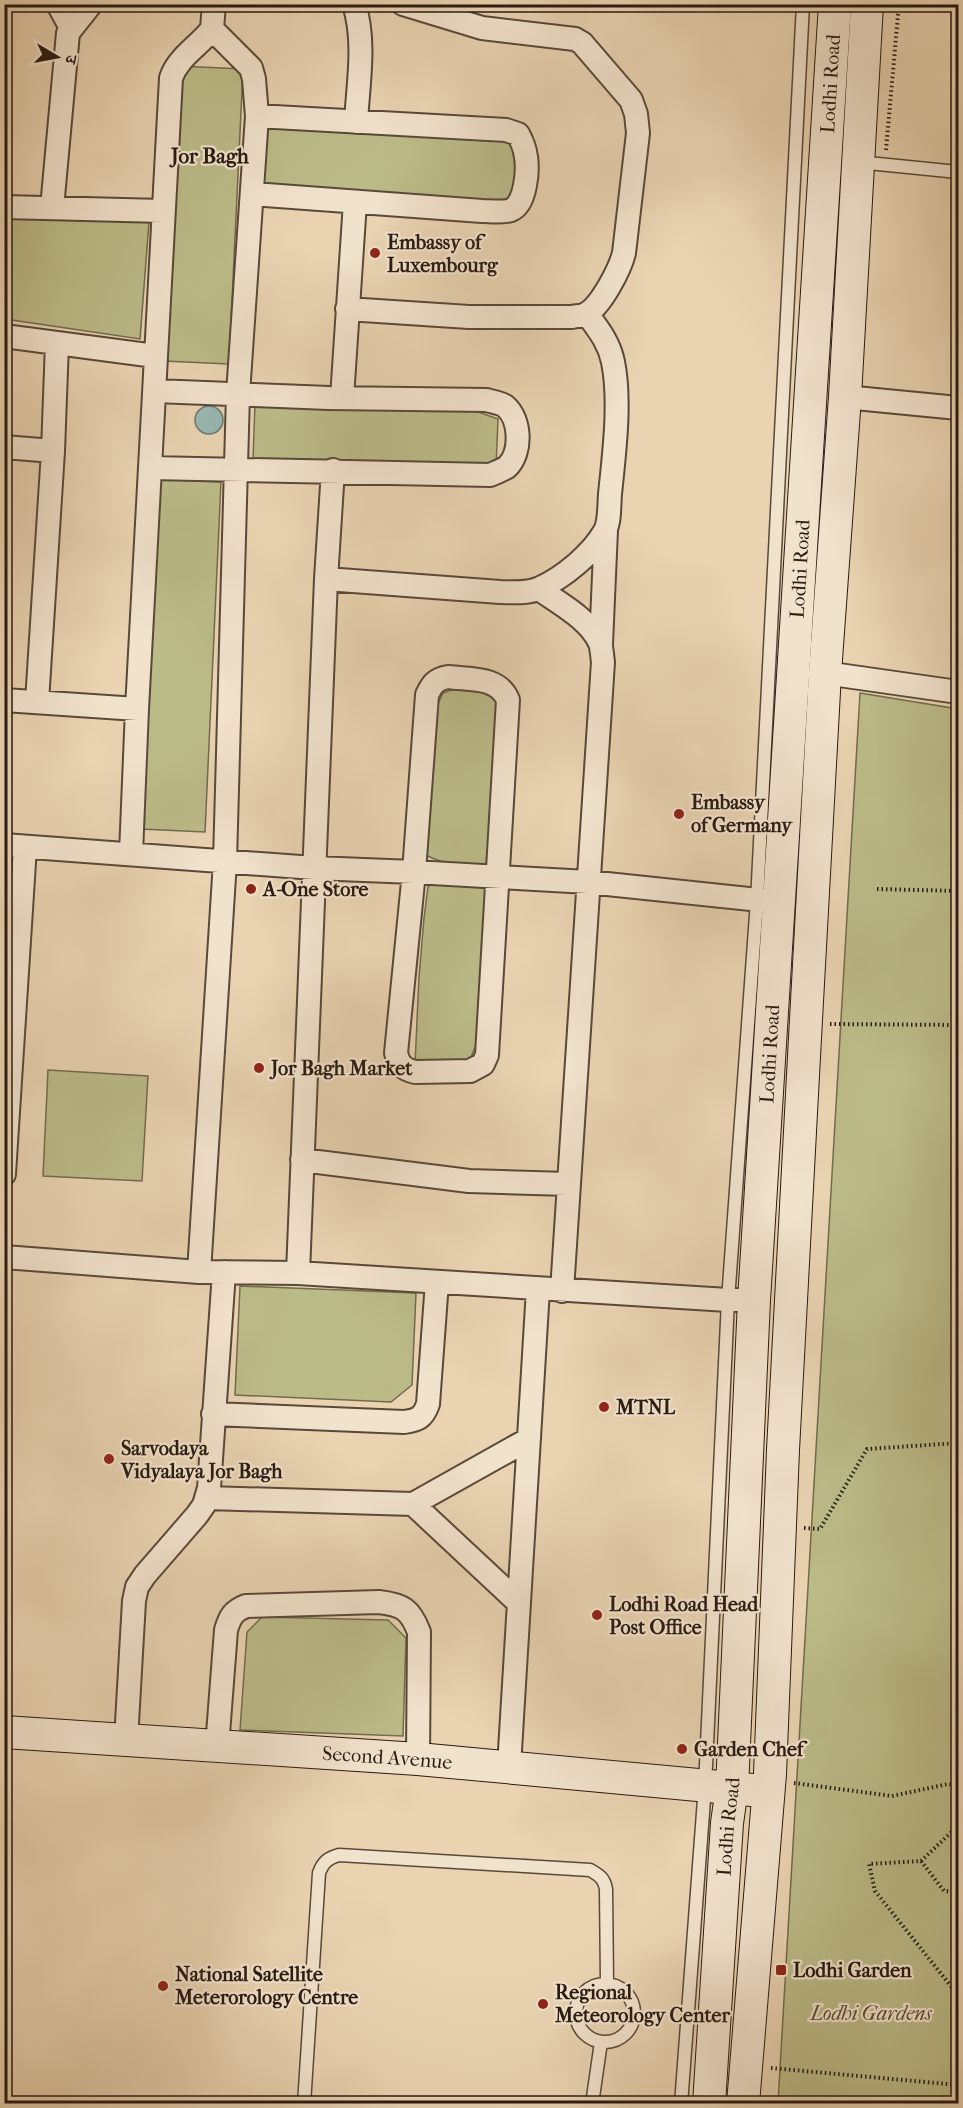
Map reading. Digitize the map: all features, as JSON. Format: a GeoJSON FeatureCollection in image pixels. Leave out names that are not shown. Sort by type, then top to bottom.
{"type":"FeatureCollection","features":[{"type":"Feature","properties":{"kind":"main road","name":"Lodhi Road"},"geometry":{"type":"LineString","coordinates":[[709,2103],[727,1823],[718,1787],[741,1300],[768,901],[835,4]]}},
{"type":"Feature","properties":{"kind":"main road","name":"Lodhi Road"},"geometry":{"type":"LineString","coordinates":[[743,2103],[768,1791],[783,1450],[825,673],[845,397],[867,4]]}},
{"type":"Feature","properties":{"kind":"main road","name":"Second Avenue"},"geometry":{"type":"LineString","coordinates":[[4,1732],[418,1759],[768,1791]]}},
{"type":"Feature","properties":{"kind":"street"},"geometry":{"type":"LineString","coordinates":[[58,4],[70,28]]}},
{"type":"Feature","properties":{"kind":"street"},"geometry":{"type":"LineString","coordinates":[[52,208],[66,42],[70,28],[90,4]]}},
{"type":"Feature","properties":{"kind":"street"},"geometry":{"type":"LineString","coordinates":[[131,854],[171,78],[174,68],[212,29],[214,4]]}},
{"type":"Feature","properties":{"kind":"street"},"geometry":{"type":"LineString","coordinates":[[354,4],[361,38],[356,122]]}},
{"type":"Feature","properties":{"kind":"street"},"geometry":{"type":"LineString","coordinates":[[347,309],[478,317],[572,317],[587,314],[604,296],[621,265],[624,253],[638,134],[636,114],[631,100],[582,43],[575,39],[482,28],[403,4]]}},
{"type":"Feature","properties":{"kind":"street"},"geometry":{"type":"LineString","coordinates":[[199,1272],[225,861],[238,394],[256,116],[254,79],[251,68],[212,29]]}},
{"type":"Feature","properties":{"kind":"street"},"geometry":{"type":"LineString","coordinates":[[252,194],[482,211],[512,210],[520,202],[525,190],[526,157],[523,144],[518,134],[506,130],[256,116]]}},
{"type":"Feature","properties":{"kind":"street"},"geometry":{"type":"LineString","coordinates":[[342,398],[355,202]]}},
{"type":"Feature","properties":{"kind":"street"},"geometry":{"type":"LineString","coordinates":[[4,207],[163,211]]}},
{"type":"Feature","properties":{"kind":"street"},"geometry":{"type":"LineString","coordinates":[[562,1291],[603,662],[601,644],[606,528],[614,459],[616,386],[613,360],[606,338],[587,314]]}},
{"type":"Feature","properties":{"kind":"street"},"geometry":{"type":"LineString","coordinates":[[4,336],[155,356]]}},
{"type":"Feature","properties":{"kind":"street"},"geometry":{"type":"LineString","coordinates":[[38,702],[57,343]]}},
{"type":"Feature","properties":{"kind":"street"},"geometry":{"type":"LineString","coordinates":[[151,468],[490,475],[506,467],[514,456],[517,436],[515,418],[504,405],[487,400],[155,392]]}},
{"type":"Feature","properties":{"kind":"street"},"geometry":{"type":"LineString","coordinates":[[845,397],[958,408]]}},
{"type":"Feature","properties":{"kind":"street"},"geometry":{"type":"LineString","coordinates":[[4,447],[53,452]]}},
{"type":"Feature","properties":{"kind":"street"},"geometry":{"type":"LineString","coordinates":[[298,1273],[326,579],[333,471]]}},
{"type":"Feature","properties":{"kind":"street"},"geometry":{"type":"LineString","coordinates":[[326,579],[500,592],[540,589],[572,568],[591,550],[606,528]]}},
{"type":"Feature","properties":{"kind":"street"},"geometry":{"type":"LineString","coordinates":[[540,589],[581,618],[601,644]]}},
{"type":"Feature","properties":{"kind":"street"},"geometry":{"type":"LineString","coordinates":[[825,673],[958,692]]}},
{"type":"Feature","properties":{"kind":"street"},"geometry":{"type":"LineString","coordinates":[[448,677],[494,683],[504,690],[508,700],[499,878],[487,1054],[483,1064],[470,1071],[415,1072],[407,1070],[398,1064],[396,1053],[414,872],[427,695],[432,684],[440,679],[448,677]]}},
{"type":"Feature","properties":{"kind":"street"},"geometry":{"type":"LineString","coordinates":[[4,700],[137,709]]}},
{"type":"Feature","properties":{"kind":"street"},"geometry":{"type":"LineString","coordinates":[[4,1174],[15,846],[314,868],[588,882],[768,901]]}},
{"type":"Feature","properties":{"kind":"street"},"geometry":{"type":"LineString","coordinates":[[302,1160],[469,1181],[568,1184]]}},
{"type":"Feature","properties":{"kind":"street"},"geometry":{"type":"LineString","coordinates":[[4,1257],[199,1272],[298,1273],[562,1291],[741,1300]]}},
{"type":"Feature","properties":{"kind":"street"},"geometry":{"type":"LineString","coordinates":[[126,1740],[134,1601],[137,1587],[197,1515],[207,1498],[224,1272]]}},
{"type":"Feature","properties":{"kind":"street"},"geometry":{"type":"LineString","coordinates":[[213,1414],[404,1422],[418,1420],[425,1414],[428,1404],[437,1282]]}},
{"type":"Feature","properties":{"kind":"street"},"geometry":{"type":"LineString","coordinates":[[509,1767],[538,1289]]}},
{"type":"Feature","properties":{"kind":"street"},"geometry":{"type":"LineString","coordinates":[[207,1498],[413,1504],[529,1440]]}},
{"type":"Feature","properties":{"kind":"street"},"geometry":{"type":"LineString","coordinates":[[413,1504],[519,1603]]}},
{"type":"Feature","properties":{"kind":"street"},"geometry":{"type":"LineString","coordinates":[[217,1747],[226,1630],[236,1610],[246,1606],[379,1602],[395,1604],[407,1610],[414,1618],[419,1632],[418,1759]]}},
{"type":"Feature","properties":{"kind":"lane"},"geometry":{"type":"LineString","coordinates":[[768,901],[803,4]]}},
{"type":"Feature","properties":{"kind":"lane"},"geometry":{"type":"LineString","coordinates":[[858,162],[958,172]]}},
{"type":"Feature","properties":{"kind":"lane"},"geometry":{"type":"LineString","coordinates":[[681,2103],[718,1787]]}},
{"type":"Feature","properties":{"kind":"lane"},"geometry":{"type":"LineString","coordinates":[[304,2103],[319,1873],[322,1865],[330,1857],[339,1855],[590,1870],[604,1880],[606,1889],[607,1983]]}},
{"type":"Feature","properties":{"kind":"lane"},"geometry":{"type":"LineString","coordinates":[[607,1983],[624,1990],[630,1998],[634,2015],[632,2024],[620,2038],[612,2042],[592,2040],[583,2034],[575,2015],[580,1996],[597,1984],[607,1983]]}},
{"type":"Feature","properties":{"kind":"lane"},"geometry":{"type":"LineString","coordinates":[[592,2103],[602,2042]]}},
{"type":"Feature","properties":{"kind":"path"},"geometry":{"type":"LineString","coordinates":[[877,889],[958,891]]}},
{"type":"Feature","properties":{"kind":"path"},"geometry":{"type":"LineString","coordinates":[[842,1024],[958,1025]]}},
{"type":"Feature","properties":{"kind":"path"},"geometry":{"type":"LineString","coordinates":[[800,1528],[820,1529],[867,1449],[958,1443]]}},
{"type":"Feature","properties":{"kind":"path"},"geometry":{"type":"LineString","coordinates":[[768,1791],[797,1782],[892,1796],[948,1784],[958,1785]]}},
{"type":"Feature","properties":{"kind":"path"},"geometry":{"type":"LineString","coordinates":[[958,1826],[921,1861],[869,1864],[875,1891],[958,1995]]}},
{"type":"Feature","properties":{"kind":"path"},"geometry":{"type":"LineString","coordinates":[[921,1861],[944,1891],[958,1892]]}},
{"type":"Feature","properties":{"kind":"path"},"geometry":{"type":"LineString","coordinates":[[745,2066],[958,2085]]}},
{"type":"Feature","properties":{"kind":"green space"},"geometry":{"type":"Polygon","coordinates":[[[179,66],[243,69],[229,364],[164,361],[179,66]]]}},
{"type":"Feature","properties":{"kind":"green space"},"geometry":{"type":"Polygon","coordinates":[[[266,123],[511,137],[519,169],[509,203],[259,189],[266,123]]]}},
{"type":"Feature","properties":{"kind":"green space"},"geometry":{"type":"Polygon","coordinates":[[[4,218],[149,222],[140,339],[5,319],[4,218]]]}},
{"type":"Feature","properties":{"kind":"green space"},"geometry":{"type":"Polygon","coordinates":[[[255,403],[470,409],[498,419],[496,467],[253,460],[255,403]]]}},
{"type":"Feature","properties":{"kind":"green space"},"geometry":{"type":"Polygon","coordinates":[[[157,479],[221,482],[205,832],[141,829],[157,479]]]}},
{"type":"Feature","properties":{"kind":"green space"},"geometry":{"type":"Polygon","coordinates":[[[470,688],[500,699],[490,866],[449,863],[426,855],[435,710],[443,693],[454,689],[470,688]]]}},
{"type":"Feature","properties":{"kind":"green space","name":"Lodhi Gardens"},"geometry":{"type":"Polygon","coordinates":[[[860,693],[958,709],[958,2103],[778,2103],[860,693]]]}},
{"type":"Feature","properties":{"kind":"green space"},"geometry":{"type":"Polygon","coordinates":[[[435,881],[463,883],[484,888],[489,904],[477,1042],[468,1065],[415,1064],[424,918],[428,887],[435,881]]]}},
{"type":"Feature","properties":{"kind":"green space"},"geometry":{"type":"Polygon","coordinates":[[[48,1070],[148,1076],[142,1181],[43,1176],[48,1070]]]}},
{"type":"Feature","properties":{"kind":"green space"},"geometry":{"type":"Polygon","coordinates":[[[240,1286],[416,1293],[412,1385],[391,1402],[235,1395],[240,1286]]]}},
{"type":"Feature","properties":{"kind":"green space"},"geometry":{"type":"Polygon","coordinates":[[[262,1617],[388,1620],[406,1638],[403,1736],[240,1730],[247,1632],[262,1617]]]}},
{"type":"Feature","properties":{"kind":"water"},"geometry":{"type":"Polygon","coordinates":[[[209,406],[219,410],[223,420],[219,430],[209,434],[199,430],[195,420],[199,410],[209,406]]]}},
{"type":"Feature","properties":{"kind":"place","name":"Embassy of Luxembourg"},"geometry":{"type":"Point","coordinates":[375,253]}},
{"type":"Feature","properties":{"kind":"place","name":"Embassy of Germany"},"geometry":{"type":"Point","coordinates":[679,814]}},
{"type":"Feature","properties":{"kind":"place","name":"A-One Store"},"geometry":{"type":"Point","coordinates":[251,889]}},
{"type":"Feature","properties":{"kind":"place","name":"Jor Bagh Market"},"geometry":{"type":"Point","coordinates":[259,1068]}},
{"type":"Feature","properties":{"kind":"place","name":"MTNL"},"geometry":{"type":"Point","coordinates":[604,1407]}},
{"type":"Feature","properties":{"kind":"place","name":"Sarvodaya Vidyalaya Jor Bagh"},"geometry":{"type":"Point","coordinates":[109,1459]}},
{"type":"Feature","properties":{"kind":"place","name":"Lodhi Road Head Post Office"},"geometry":{"type":"Point","coordinates":[597,1615]}},
{"type":"Feature","properties":{"kind":"place","name":"Garden Chef"},"geometry":{"type":"Point","coordinates":[682,1749]}},
{"type":"Feature","properties":{"kind":"place","name":"Lodhi Garden"},"geometry":{"type":"Point","coordinates":[781,1970]}},
{"type":"Feature","properties":{"kind":"place","name":"National Satellite Meterorology Centre"},"geometry":{"type":"Point","coordinates":[163,1986]}},
{"type":"Feature","properties":{"kind":"place","name":"Regional Meteorology Center"},"geometry":{"type":"Point","coordinates":[543,2004]}},
{"type":"Feature","properties":{"kind":"district","name":"Jor Bagh"},"geometry":{"type":"Point","coordinates":[210,156]}}]}
